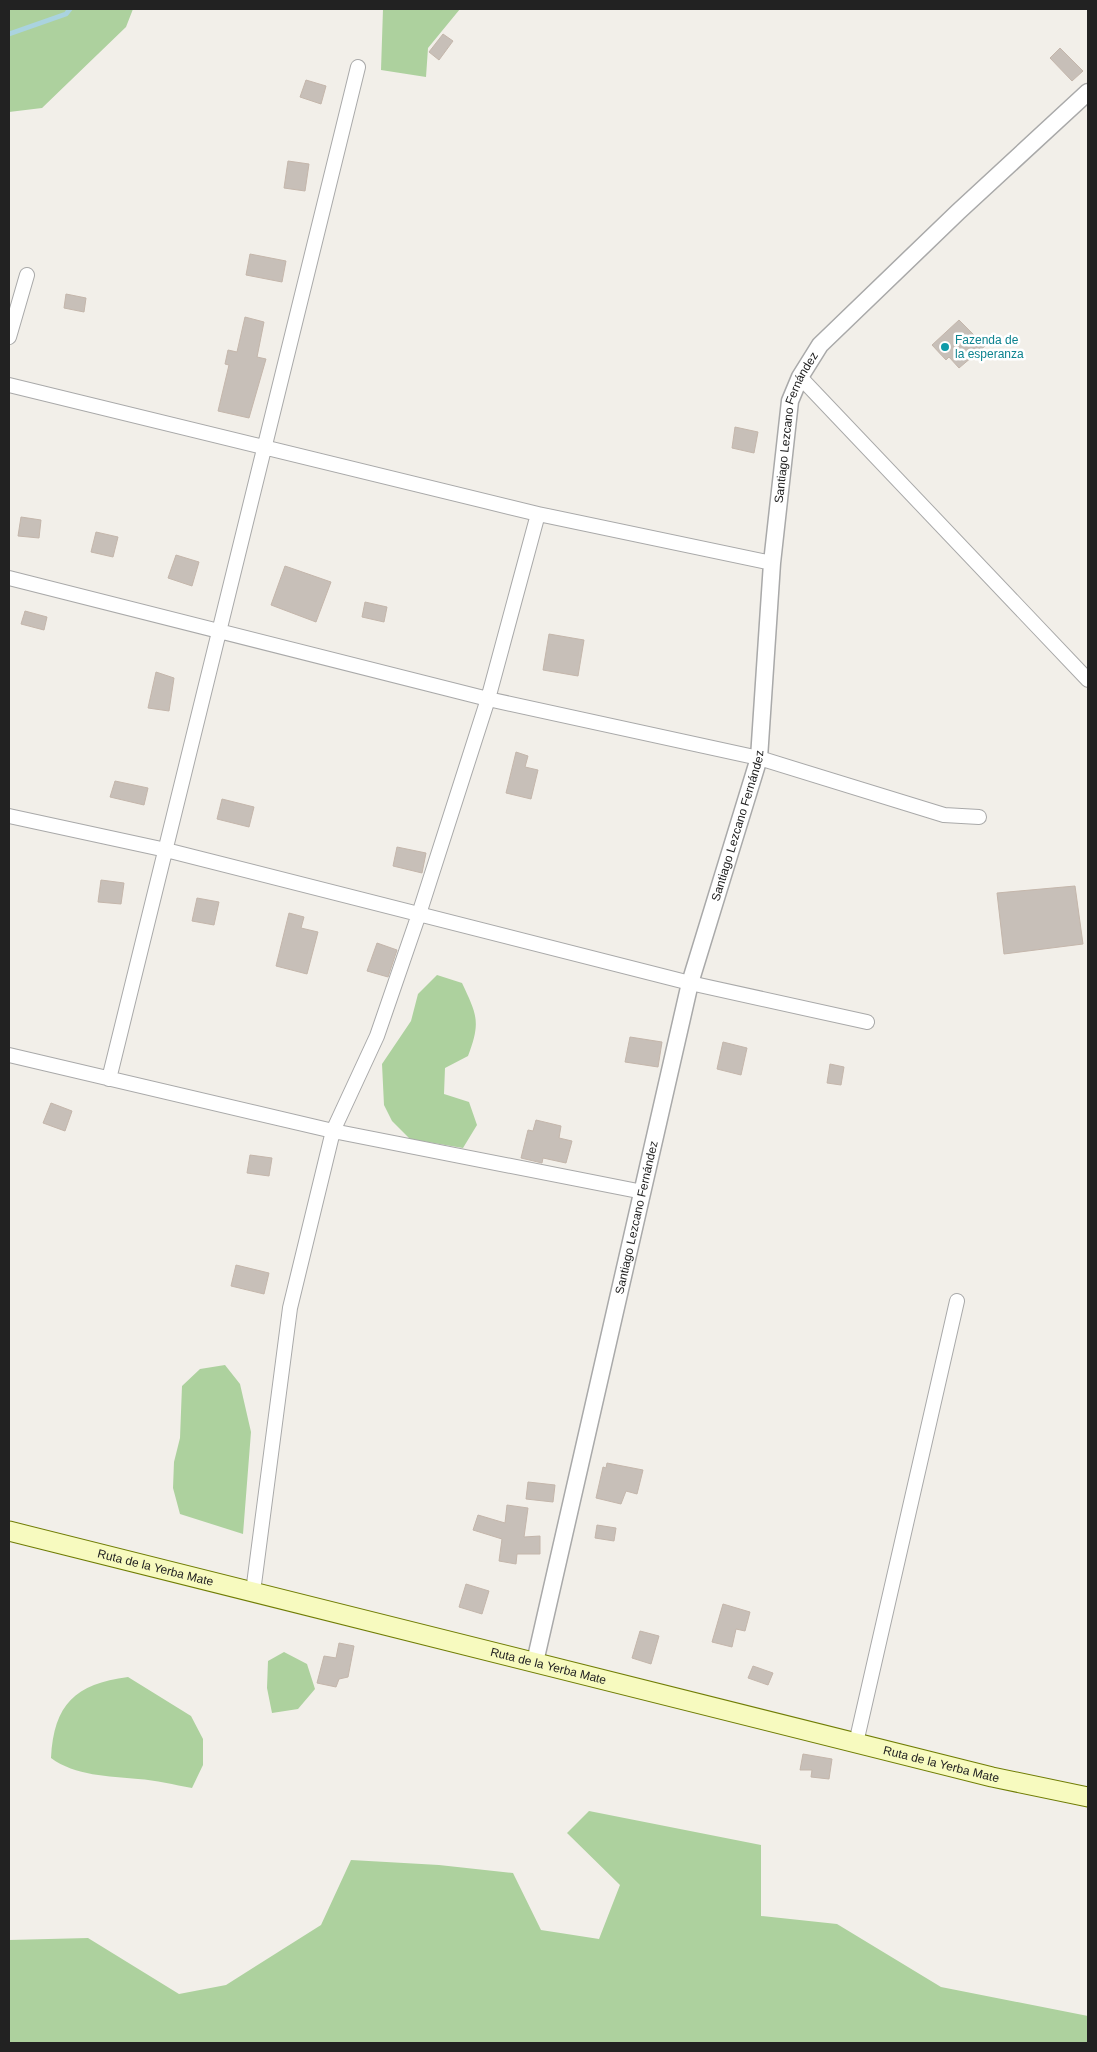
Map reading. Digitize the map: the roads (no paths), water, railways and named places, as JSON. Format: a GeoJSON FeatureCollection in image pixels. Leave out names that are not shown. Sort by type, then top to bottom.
{"type":"FeatureCollection","features":[{"type":"Feature","properties":{"kind":"main road","name":"Ruta de la Yerba Mate"},"geometry":{"type":"LineString","coordinates":[[9,1531],[856,1743],[1088,1798]]}},
{"type":"Feature","properties":{"kind":"street"},"geometry":{"type":"LineString","coordinates":[[108,1079],[358,67]]}},
{"type":"Feature","properties":{"kind":"street","name":"Santiago Lezcano Fernández"},"geometry":{"type":"LineString","coordinates":[[535,1662],[690,983],[759,758],[772,563],[790,402],[800,377],[820,344],[1088,92]]}},
{"type":"Feature","properties":{"kind":"street"},"geometry":{"type":"LineString","coordinates":[[9,337],[27,275]]}},
{"type":"Feature","properties":{"kind":"street"},"geometry":{"type":"LineString","coordinates":[[800,377],[1088,680]]}},
{"type":"Feature","properties":{"kind":"street"},"geometry":{"type":"LineString","coordinates":[[9,385],[538,514],[772,563]]}},
{"type":"Feature","properties":{"kind":"street"},"geometry":{"type":"LineString","coordinates":[[253,1592],[290,1308],[333,1131],[377,1036],[419,914],[488,699],[538,514]]}},
{"type":"Feature","properties":{"kind":"street"},"geometry":{"type":"LineString","coordinates":[[9,578],[488,699],[759,758],[944,815],[979,817]]}},
{"type":"Feature","properties":{"kind":"street"},"geometry":{"type":"LineString","coordinates":[[9,816],[166,850],[690,983],[867,1022]]}},
{"type":"Feature","properties":{"kind":"street"},"geometry":{"type":"LineString","coordinates":[[9,1055],[333,1131],[643,1192]]}},
{"type":"Feature","properties":{"kind":"street"},"geometry":{"type":"LineString","coordinates":[[856,1743],[957,1301]]}},
{"type":"Feature","properties":{"kind":"waterway"},"geometry":{"type":"LineString","coordinates":[[9,34],[66,14],[70,9]]}},
{"type":"Feature","properties":{"kind":"place","name":"Fazenda de la esperanza"},"geometry":{"type":"Point","coordinates":[945,347]}}]}
